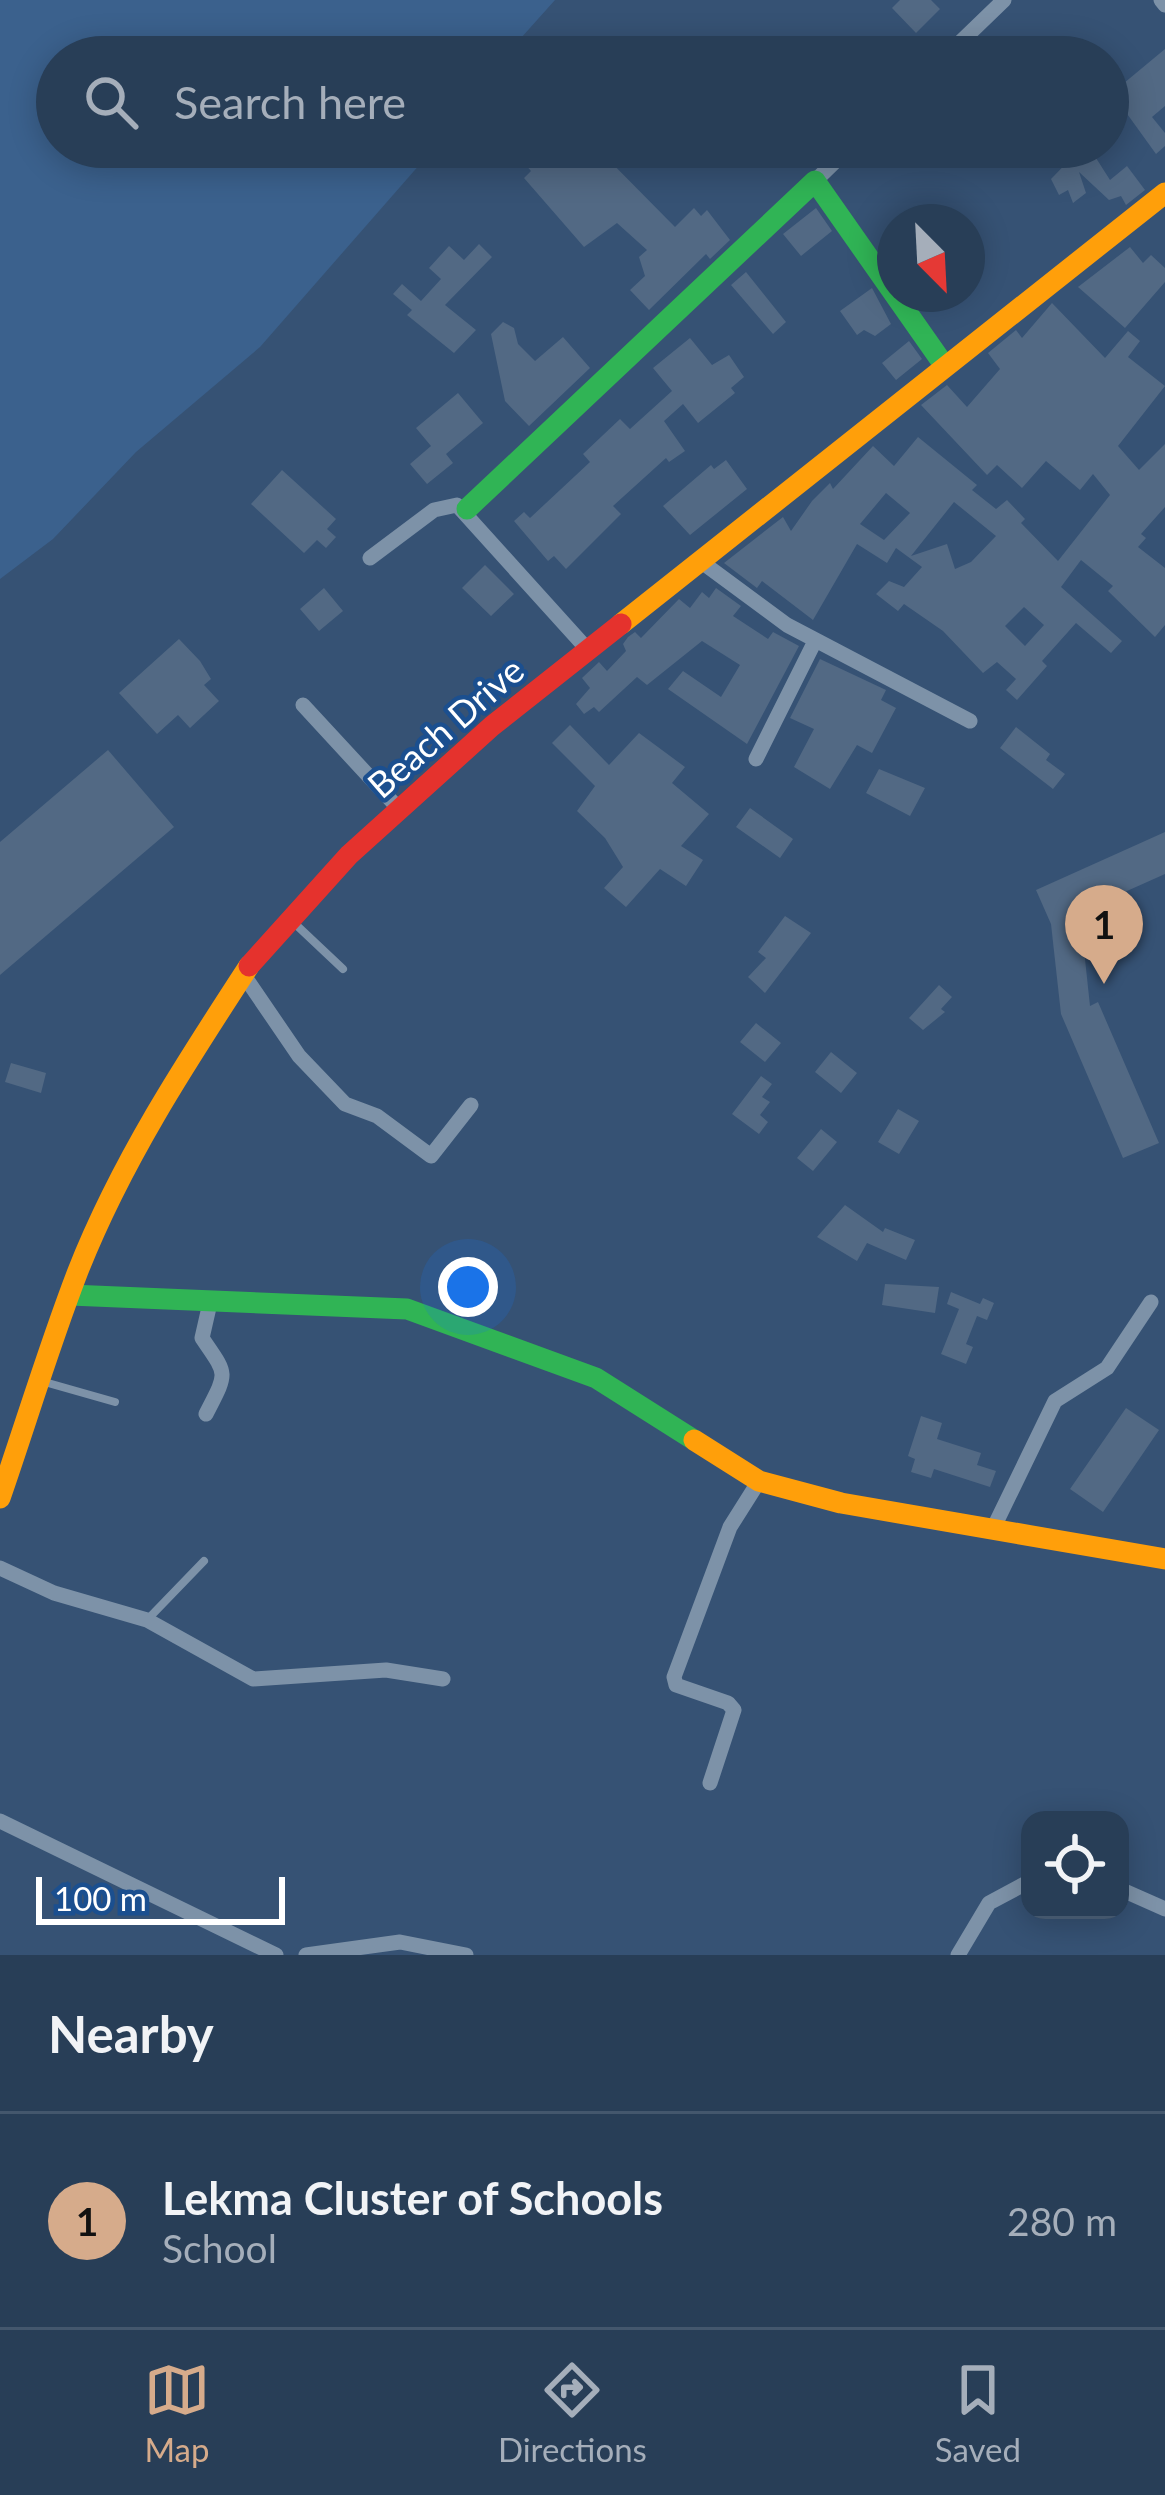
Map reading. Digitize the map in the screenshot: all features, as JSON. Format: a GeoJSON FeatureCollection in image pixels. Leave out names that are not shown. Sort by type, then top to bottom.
{"type":"FeatureCollection","features":[{"type":"Feature","properties":{"kind":"street"},"geometry":{"type":"LineString","coordinates":[[967,36],[1004,0]]}},
{"type":"Feature","properties":{"kind":"street"},"geometry":{"type":"LineString","coordinates":[[467,509],[828,168]]}},
{"type":"Feature","properties":{"kind":"street"},"geometry":{"type":"LineString","coordinates":[[815,181],[944,365]]}},
{"type":"Feature","properties":{"kind":"street","name":"Beach Drive"},"geometry":{"type":"LineString","coordinates":[[0,1498],[70,1295],[127,1165],[243,974],[290,919],[399,809],[588,650],[1165,193]]}},
{"type":"Feature","properties":{"kind":"street"},"geometry":{"type":"LineString","coordinates":[[370,558],[434,510],[446,505],[467,509],[588,650]]}},
{"type":"Feature","properties":{"kind":"street"},"geometry":{"type":"LineString","coordinates":[[699,560],[815,640],[970,721]]}},
{"type":"Feature","properties":{"kind":"street"},"geometry":{"type":"LineString","coordinates":[[756,759],[815,640]]}},
{"type":"Feature","properties":{"kind":"street"},"geometry":{"type":"LineString","coordinates":[[302,705],[399,809]]}},
{"type":"Feature","properties":{"kind":"street"},"geometry":{"type":"LineString","coordinates":[[243,974],[299,1056],[344,1104],[377,1116],[430,1156],[471,1106]]}},
{"type":"Feature","properties":{"kind":"street"},"geometry":{"type":"LineString","coordinates":[[70,1295],[428,1315],[596,1378],[759,1481],[992,1531],[1165,1559]]}},
{"type":"Feature","properties":{"kind":"street"},"geometry":{"type":"LineString","coordinates":[[992,1531],[1055,1402],[1107,1368],[1151,1302]]}},
{"type":"Feature","properties":{"kind":"street"},"geometry":{"type":"LineString","coordinates":[[206,1414],[224,1378],[221,1360],[202,1337],[210,1303]]}},
{"type":"Feature","properties":{"kind":"street"},"geometry":{"type":"LineString","coordinates":[[710,1783],[734,1710],[728,1703],[676,1685],[674,1677],[730,1527],[759,1481]]}},
{"type":"Feature","properties":{"kind":"street"},"geometry":{"type":"LineString","coordinates":[[0,1568],[69,1598],[147,1619],[253,1679],[386,1670],[443,1679]]}},
{"type":"Feature","properties":{"kind":"street"},"geometry":{"type":"LineString","coordinates":[[0,1821],[275,1955]]}},
{"type":"Feature","properties":{"kind":"street"},"geometry":{"type":"LineString","coordinates":[[958,1955],[989,1903],[1021,1886]]}},
{"type":"Feature","properties":{"kind":"street"},"geometry":{"type":"LineString","coordinates":[[1129,1893],[1165,1909]]}},
{"type":"Feature","properties":{"kind":"street"},"geometry":{"type":"LineString","coordinates":[[306,1955],[400,1942],[466,1955]]}},
{"type":"Feature","properties":{"kind":"lane"},"geometry":{"type":"LineString","coordinates":[[290,919],[343,969]]}},
{"type":"Feature","properties":{"kind":"lane"},"geometry":{"type":"LineString","coordinates":[[40,1381],[115,1402]]}},
{"type":"Feature","properties":{"kind":"lane"},"geometry":{"type":"LineString","coordinates":[[147,1619],[204,1561]]}},
{"type":"Feature","properties":{"kind":"water"},"geometry":{"type":"Polygon","coordinates":[[[0,0],[555,0],[523,36],[36,36],[36,168],[417,168],[260,347],[136,452],[53,539],[0,579],[0,0]]]}},
{"type":"Feature","properties":{"kind":"building"},"geometry":{"type":"Polygon","coordinates":[[[900,0],[931,0],[940,9],[916,33],[892,8],[900,0]]]}},
{"type":"Feature","properties":{"kind":"building"},"geometry":{"type":"Polygon","coordinates":[[[1165,49],[1165,106],[1152,117],[1165,133],[1165,146],[1156,154],[1129,117],[1129,79],[1165,49]]]}},
{"type":"Feature","properties":{"kind":"building"},"geometry":{"type":"Polygon","coordinates":[[[528,168],[617,168],[675,227],[694,208],[701,216],[707,210],[730,240],[710,259],[706,254],[649,310],[630,290],[645,276],[639,257],[647,250],[617,223],[584,247],[524,178],[528,168]]]}},
{"type":"Feature","properties":{"kind":"building"},"geometry":{"type":"Polygon","coordinates":[[[1062,168],[1102,168],[1110,180],[1128,168],[1145,190],[1126,205],[1121,196],[1109,200],[1079,172],[1086,193],[1073,203],[1068,190],[1059,195],[1051,179],[1062,168]]]}},
{"type":"Feature","properties":{"kind":"building"},"geometry":{"type":"Polygon","coordinates":[[[816,208],[832,231],[801,256],[783,234],[816,208]]]}},
{"type":"Feature","properties":{"kind":"building"},"geometry":{"type":"Polygon","coordinates":[[[479,244],[492,257],[445,305],[476,330],[454,353],[407,315],[412,310],[393,294],[402,284],[421,301],[441,279],[429,268],[449,246],[464,260],[479,244]]]}},
{"type":"Feature","properties":{"kind":"building"},"geometry":{"type":"Polygon","coordinates":[[[1130,247],[1143,263],[1151,255],[1165,268],[1165,282],[1125,328],[1078,287],[1130,247]]]}},
{"type":"Feature","properties":{"kind":"building"},"geometry":{"type":"Polygon","coordinates":[[[746,272],[786,322],[773,334],[731,285],[746,272]]]}},
{"type":"Feature","properties":{"kind":"building"},"geometry":{"type":"Polygon","coordinates":[[[872,288],[877,312],[885,312],[891,324],[875,336],[864,330],[857,335],[840,311],[872,288]]]}},
{"type":"Feature","properties":{"kind":"building"},"geometry":{"type":"Polygon","coordinates":[[[1052,303],[1105,358],[1128,331],[1140,341],[1128,357],[1165,386],[1118,446],[1139,470],[1165,444],[1165,507],[1141,534],[1146,538],[1138,547],[1165,568],[1165,625],[1155,637],[1108,591],[1113,586],[1081,560],[1061,587],[1122,641],[1111,653],[1076,623],[1042,661],[1047,666],[1017,700],[1006,690],[1016,679],[997,662],[983,673],[943,631],[904,604],[898,611],[876,594],[889,581],[904,587],[922,567],[896,548],[887,563],[857,544],[813,620],[762,581],[757,588],[724,563],[783,517],[791,531],[812,501],[830,483],[833,489],[873,446],[894,466],[918,437],[977,485],[972,490],[996,509],[1007,500],[1025,519],[1021,523],[1058,561],[1110,495],[1093,474],[1080,490],[1046,461],[1022,488],[997,465],[987,475],[921,405],[947,385],[967,407],[1000,369],[988,353],[1016,330],[1022,338],[1052,303]],[[886,493],[860,524],[884,540],[910,513],[886,493]],[[954,502],[911,556],[947,544],[955,569],[971,562],[996,536],[954,502]],[[1024,607],[1005,626],[1025,646],[1044,625],[1024,607]]]}},
{"type":"Feature","properties":{"kind":"building"},"geometry":{"type":"Polygon","coordinates":[[[503,322],[514,328],[518,344],[535,361],[563,337],[590,368],[529,426],[505,401],[491,334],[503,322]]]}},
{"type":"Feature","properties":{"kind":"building"},"geometry":{"type":"Polygon","coordinates":[[[690,338],[712,365],[729,355],[744,377],[731,388],[735,393],[698,423],[683,404],[664,421],[685,451],[669,462],[666,458],[613,506],[621,514],[566,569],[554,556],[548,561],[514,521],[524,512],[530,518],[590,462],[583,454],[620,419],[630,429],[672,391],[653,368],[690,338]]]}},
{"type":"Feature","properties":{"kind":"building"},"geometry":{"type":"Polygon","coordinates":[[[909,341],[922,359],[896,380],[882,363],[909,341]]]}},
{"type":"Feature","properties":{"kind":"building"},"geometry":{"type":"Polygon","coordinates":[[[458,393],[483,423],[446,454],[453,463],[427,484],[410,464],[431,446],[416,428],[458,393]]]}},
{"type":"Feature","properties":{"kind":"building"},"geometry":{"type":"Polygon","coordinates":[[[726,460],[747,489],[690,535],[663,506],[711,465],[714,469],[726,460]]]}},
{"type":"Feature","properties":{"kind":"building"},"geometry":{"type":"Polygon","coordinates":[[[282,470],[336,519],[327,529],[336,537],[326,548],[317,540],[304,553],[251,504],[282,470]]]}},
{"type":"Feature","properties":{"kind":"building"},"geometry":{"type":"Polygon","coordinates":[[[485,565],[514,594],[491,616],[462,588],[485,565]]]}},
{"type":"Feature","properties":{"kind":"building"},"geometry":{"type":"Polygon","coordinates":[[[324,588],[343,611],[319,631],[300,609],[324,588]]]}},
{"type":"Feature","properties":{"kind":"building"},"geometry":{"type":"Polygon","coordinates":[[[716,588],[741,606],[733,616],[768,639],[773,632],[799,646],[747,744],[668,689],[683,671],[721,697],[740,665],[702,641],[647,685],[637,677],[599,712],[594,707],[584,714],[576,704],[590,688],[582,678],[599,662],[607,671],[626,651],[623,644],[628,637],[635,632],[641,638],[679,599],[690,608],[702,592],[709,598],[716,588]]]}},
{"type":"Feature","properties":{"kind":"building"},"geometry":{"type":"Polygon","coordinates":[[[179,639],[200,661],[211,679],[204,685],[219,701],[190,728],[178,715],[157,734],[119,693],[179,639]]]}},
{"type":"Feature","properties":{"kind":"building"},"geometry":{"type":"Polygon","coordinates":[[[820,659],[886,690],[881,700],[896,708],[872,753],[857,745],[830,789],[794,767],[814,729],[790,718],[820,659]]]}},
{"type":"Feature","properties":{"kind":"building"},"geometry":{"type":"Polygon","coordinates":[[[570,725],[609,765],[639,733],[685,767],[672,783],[709,814],[681,846],[703,860],[686,886],[660,869],[626,907],[604,888],[623,867],[605,838],[577,811],[595,786],[552,743],[570,725]]]}},
{"type":"Feature","properties":{"kind":"building"},"geometry":{"type":"Polygon","coordinates":[[[1016,727],[1050,754],[1046,760],[1065,774],[1053,789],[1000,748],[1016,727]]]}},
{"type":"Feature","properties":{"kind":"building"},"geometry":{"type":"Polygon","coordinates":[[[108,750],[174,827],[0,975],[0,842],[108,750]]]}},
{"type":"Feature","properties":{"kind":"building"},"geometry":{"type":"Polygon","coordinates":[[[879,769],[925,788],[910,816],[866,793],[879,769]]]}},
{"type":"Feature","properties":{"kind":"building"},"geometry":{"type":"Polygon","coordinates":[[[750,808],[793,839],[780,858],[736,827],[750,808]]]}},
{"type":"Feature","properties":{"kind":"building"},"geometry":{"type":"Polygon","coordinates":[[[1165,832],[1165,874],[1080,912],[1090,1006],[1098,1002],[1159,1143],[1123,1158],[1061,1014],[1051,924],[1036,890],[1165,832]]]}},
{"type":"Feature","properties":{"kind":"building"},"geometry":{"type":"Polygon","coordinates":[[[785,916],[811,933],[765,993],[748,977],[766,958],[758,952],[785,916]]]}},
{"type":"Feature","properties":{"kind":"building"},"geometry":{"type":"Polygon","coordinates":[[[939,985],[952,997],[941,1009],[945,1012],[923,1030],[909,1018],[939,985]]]}},
{"type":"Feature","properties":{"kind":"building"},"geometry":{"type":"Polygon","coordinates":[[[756,1023],[781,1043],[765,1062],[740,1042],[756,1023]]]}},
{"type":"Feature","properties":{"kind":"building"},"geometry":{"type":"Polygon","coordinates":[[[831,1052],[857,1073],[841,1093],[815,1072],[831,1052]]]}},
{"type":"Feature","properties":{"kind":"building"},"geometry":{"type":"Polygon","coordinates":[[[11,1063],[46,1073],[41,1093],[5,1082],[11,1063]]]}},
{"type":"Feature","properties":{"kind":"building"},"geometry":{"type":"Polygon","coordinates":[[[761,1076],[772,1084],[762,1097],[770,1102],[760,1115],[768,1122],[759,1134],[732,1114],[761,1076]]]}},
{"type":"Feature","properties":{"kind":"building"},"geometry":{"type":"Polygon","coordinates":[[[898,1109],[919,1121],[899,1154],[878,1142],[898,1109]]]}},
{"type":"Feature","properties":{"kind":"building"},"geometry":{"type":"Polygon","coordinates":[[[821,1129],[837,1142],[813,1171],[797,1158],[821,1129]]]}},
{"type":"Feature","properties":{"kind":"building"},"geometry":{"type":"Polygon","coordinates":[[[845,1205],[883,1232],[885,1228],[915,1240],[906,1260],[867,1243],[857,1261],[817,1237],[845,1205]]]}},
{"type":"Feature","properties":{"kind":"building"},"geometry":{"type":"Polygon","coordinates":[[[885,1284],[939,1287],[935,1313],[882,1305],[885,1284]]]}},
{"type":"Feature","properties":{"kind":"building"},"geometry":{"type":"Polygon","coordinates":[[[951,1292],[980,1304],[983,1298],[994,1303],[987,1320],[977,1316],[966,1344],[973,1347],[966,1364],[941,1354],[959,1309],[947,1304],[951,1292]]]}},
{"type":"Feature","properties":{"kind":"building"},"geometry":{"type":"Polygon","coordinates":[[[1126,1408],[1159,1430],[1103,1512],[1070,1489],[1126,1408]]]}},
{"type":"Feature","properties":{"kind":"building"},"geometry":{"type":"Polygon","coordinates":[[[921,1416],[942,1423],[937,1439],[981,1453],[977,1465],[996,1471],[990,1487],[934,1469],[931,1478],[911,1472],[915,1459],[908,1456],[921,1416]]]}},
{"type":"Feature","properties":{"kind":"traffic: fast"},"geometry":{"type":"LineString","coordinates":[[467,509],[815,181],[944,365]]}},
{"type":"Feature","properties":{"kind":"traffic: fast"},"geometry":{"type":"LineString","coordinates":[[70,1295],[407,1309],[596,1378],[694,1440]]}},
{"type":"Feature","properties":{"kind":"traffic: slow"},"geometry":{"type":"LineString","coordinates":[[621,624],[1165,193]]}},
{"type":"Feature","properties":{"kind":"traffic: slow"},"geometry":{"type":"LineString","coordinates":[[0,1498],[95,1231],[156,1114],[249,966]]}},
{"type":"Feature","properties":{"kind":"traffic: slow"},"geometry":{"type":"LineString","coordinates":[[694,1440],[759,1481],[841,1503],[1165,1559]]}},
{"type":"Feature","properties":{"kind":"traffic: jam"},"geometry":{"type":"LineString","coordinates":[[249,966],[349,855],[492,726],[621,624]]}},
{"type":"Feature","properties":{"kind":"place","name":"Lekma Cluster of Schools"},"geometry":{"type":"Point","coordinates":[1104,984]}}]}
